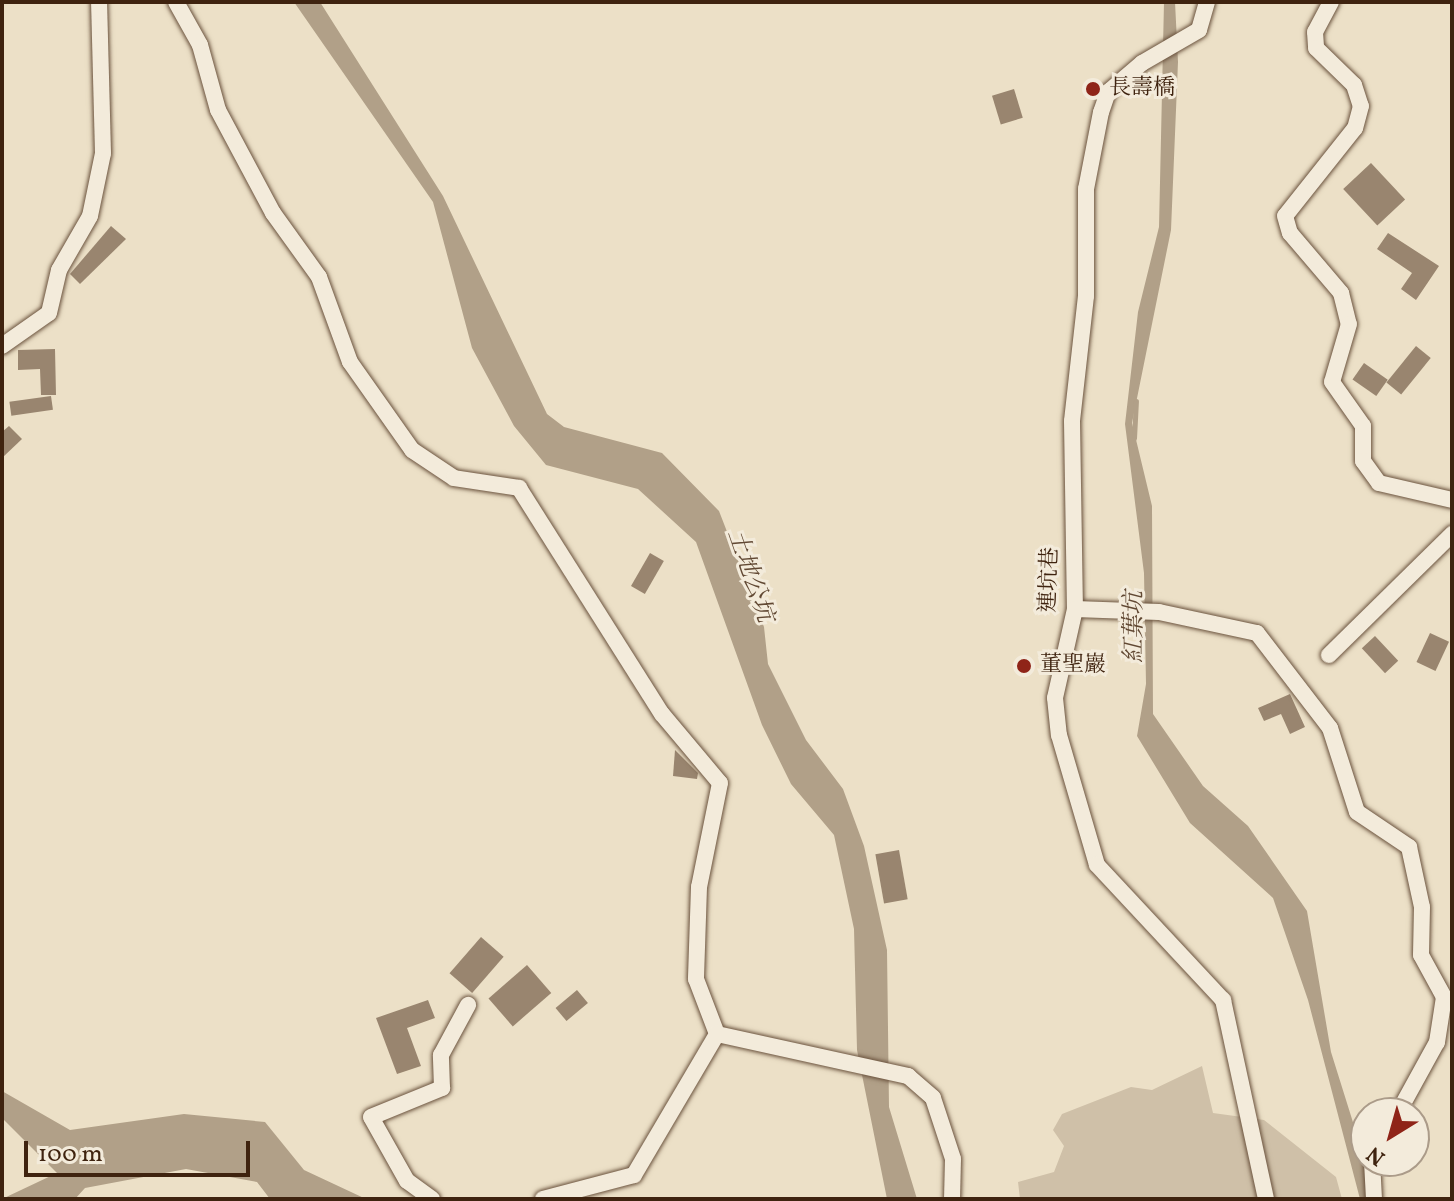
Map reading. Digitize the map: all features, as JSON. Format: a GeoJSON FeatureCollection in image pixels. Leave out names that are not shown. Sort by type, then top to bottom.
{"type":"FeatureCollection","features":[{"type":"Feature","properties":{"kind":"street"},"geometry":{"type":"LineString","coordinates":[[2,346],[49,313],[59,270],[90,216],[103,153],[99,2]]}},
{"type":"Feature","properties":{"kind":"street"},"geometry":{"type":"LineString","coordinates":[[176,2],[200,45],[218,110],[273,213],[319,277],[350,362],[412,450],[454,478],[519,488],[662,714],[720,783],[699,887],[696,979],[717,1034]]}},
{"type":"Feature","properties":{"kind":"street","name":"連坑巷"},"geometry":{"type":"LineString","coordinates":[[1207,2],[1207,16],[1187,36],[1142,63],[1108,92],[1086,189],[1086,296],[1072,421],[1075,609],[1055,698],[1097,865],[1223,1000],[1266,1199]]}},
{"type":"Feature","properties":{"kind":"street"},"geometry":{"type":"LineString","coordinates":[[1331,2],[1315,32],[1316,48],[1354,85],[1361,106],[1355,128],[1285,216],[1290,233],[1341,293],[1349,324],[1332,382],[1363,426],[1363,461],[1379,483],[1452,500]]}},
{"type":"Feature","properties":{"kind":"street"},"geometry":{"type":"LineString","coordinates":[[1329,655],[1452,534]]}},
{"type":"Feature","properties":{"kind":"street"},"geometry":{"type":"LineString","coordinates":[[1075,609],[1159,612],[1257,633],[1330,728],[1357,812],[1409,847],[1422,907],[1421,955],[1444,997],[1437,1042],[1407,1097]]}},
{"type":"Feature","properties":{"kind":"street"},"geometry":{"type":"LineString","coordinates":[[432,1199],[407,1181],[371,1117],[442,1088],[441,1055],[468,1005]]}},
{"type":"Feature","properties":{"kind":"street"},"geometry":{"type":"LineString","coordinates":[[717,1034],[886,1068],[933,1098],[953,1159],[952,1199]]}},
{"type":"Feature","properties":{"kind":"street"},"geometry":{"type":"LineString","coordinates":[[543,1199],[634,1175],[717,1034]]}},
{"type":"Feature","properties":{"kind":"street"},"geometry":{"type":"LineString","coordinates":[[1373,1177],[1374,1199]]}},
{"type":"Feature","properties":{"kind":"shaded area"},"geometry":{"type":"Polygon","coordinates":[[[294,2],[320,2],[443,196],[547,414],[564,427],[662,453],[719,511],[764,627],[768,664],[806,740],[843,789],[864,846],[887,950],[889,1107],[917,1199],[887,1199],[857,1050],[854,929],[834,835],[791,784],[762,725],[696,542],[638,489],[546,465],[514,426],[472,348],[433,202],[294,2]]]}},
{"type":"Feature","properties":{"kind":"shaded area"},"geometry":{"type":"Polygon","coordinates":[[[1164,2],[1175,2],[1178,62],[1171,230],[1132,423],[1152,506],[1153,714],[1203,786],[1248,826],[1307,911],[1331,1052],[1350,1113],[1350,1161],[1308,1000],[1273,898],[1190,823],[1137,736],[1146,684],[1144,573],[1125,424],[1138,312],[1159,227],[1164,2]]]}},
{"type":"Feature","properties":{"kind":"shaded area"},"geometry":{"type":"Polygon","coordinates":[[[1202,1066],[1213,1113],[1264,1120],[1336,1177],[1342,1199],[1020,1199],[1018,1182],[1054,1172],[1064,1146],[1053,1130],[1062,1114],[1131,1087],[1152,1090],[1202,1066]]]}},
{"type":"Feature","properties":{"kind":"shaded area"},"geometry":{"type":"Polygon","coordinates":[[[2,1091],[70,1130],[184,1114],[265,1122],[304,1170],[366,1199],[270,1199],[257,1182],[186,1169],[85,1188],[75,1199],[2,1199],[57,1173],[2,1118],[2,1091]]]}},
{"type":"Feature","properties":{"kind":"shaded area"},"geometry":{"type":"Polygon","coordinates":[[[1354,1177],[1370,1177],[1377,1199],[1360,1199],[1354,1177]]]}},
{"type":"Feature","properties":{"kind":"building"},"geometry":{"type":"Polygon","coordinates":[[[1014,89],[1023,118],[1001,124],[992,96],[1014,89]]]}},
{"type":"Feature","properties":{"kind":"building"},"geometry":{"type":"Polygon","coordinates":[[[1371,163],[1405,200],[1377,225],[1343,189],[1371,163]]]}},
{"type":"Feature","properties":{"kind":"building"},"geometry":{"type":"Polygon","coordinates":[[[111,226],[126,239],[80,284],[70,274],[111,226]]]}},
{"type":"Feature","properties":{"kind":"building"},"geometry":{"type":"Polygon","coordinates":[[[1388,233],[1439,266],[1416,300],[1401,289],[1412,273],[1377,249],[1388,233]]]}},
{"type":"Feature","properties":{"kind":"building"},"geometry":{"type":"Polygon","coordinates":[[[1416,346],[1431,358],[1401,394],[1386,383],[1416,346]]]}},
{"type":"Feature","properties":{"kind":"building"},"geometry":{"type":"Polygon","coordinates":[[[55,349],[56,395],[41,395],[40,369],[18,370],[18,350],[55,349]]]}},
{"type":"Feature","properties":{"kind":"building"},"geometry":{"type":"Polygon","coordinates":[[[1364,363],[1388,380],[1376,396],[1353,379],[1364,363]]]}},
{"type":"Feature","properties":{"kind":"building"},"geometry":{"type":"Polygon","coordinates":[[[51,396],[53,410],[11,416],[9,402],[51,396]]]}},
{"type":"Feature","properties":{"kind":"building"},"geometry":{"type":"Polygon","coordinates":[[[9,426],[22,439],[2,458],[2,432],[9,426]]]}},
{"type":"Feature","properties":{"kind":"building"},"geometry":{"type":"Polygon","coordinates":[[[650,553],[664,561],[645,594],[631,586],[650,553]]]}},
{"type":"Feature","properties":{"kind":"building"},"geometry":{"type":"Polygon","coordinates":[[[1430,633],[1449,642],[1436,671],[1416,662],[1430,633]]]}},
{"type":"Feature","properties":{"kind":"building"},"geometry":{"type":"Polygon","coordinates":[[[1375,636],[1398,661],[1385,673],[1362,648],[1375,636]]]}},
{"type":"Feature","properties":{"kind":"building"},"geometry":{"type":"Polygon","coordinates":[[[1290,694],[1305,727],[1290,734],[1281,714],[1264,721],[1258,708],[1290,694]]]}},
{"type":"Feature","properties":{"kind":"building"},"geometry":{"type":"Polygon","coordinates":[[[675,750],[698,773],[697,779],[673,776],[675,750]]]}},
{"type":"Feature","properties":{"kind":"building"},"geometry":{"type":"Polygon","coordinates":[[[899,850],[908,899],[884,903],[875,854],[899,850]]]}},
{"type":"Feature","properties":{"kind":"building"},"geometry":{"type":"Polygon","coordinates":[[[481,937],[504,957],[472,993],[450,973],[481,937]]]}},
{"type":"Feature","properties":{"kind":"building"},"geometry":{"type":"Polygon","coordinates":[[[527,965],[551,993],[513,1026],[489,998],[527,965]]]}},
{"type":"Feature","properties":{"kind":"building"},"geometry":{"type":"Polygon","coordinates":[[[577,990],[588,1003],[566,1021],[556,1008],[577,990]]]}},
{"type":"Feature","properties":{"kind":"building"},"geometry":{"type":"Polygon","coordinates":[[[428,1000],[435,1018],[407,1028],[421,1066],[397,1074],[376,1018],[428,1000]]]}},
{"type":"Feature","properties":{"kind":"waterway","name":"紅葉坑"},"geometry":{"type":"LineString","coordinates":[[1134,438],[1136,401]]}},
{"type":"Feature","properties":{"kind":"place","name":"長壽橋"},"geometry":{"type":"Point","coordinates":[1093,89]}},
{"type":"Feature","properties":{"kind":"place","name":"董聖巖"},"geometry":{"type":"Point","coordinates":[1024,666]}},
{"type":"Feature","properties":{"kind":"water label","name":"土地公坑"},"geometry":{"type":"Point","coordinates":[749,576]}}]}
